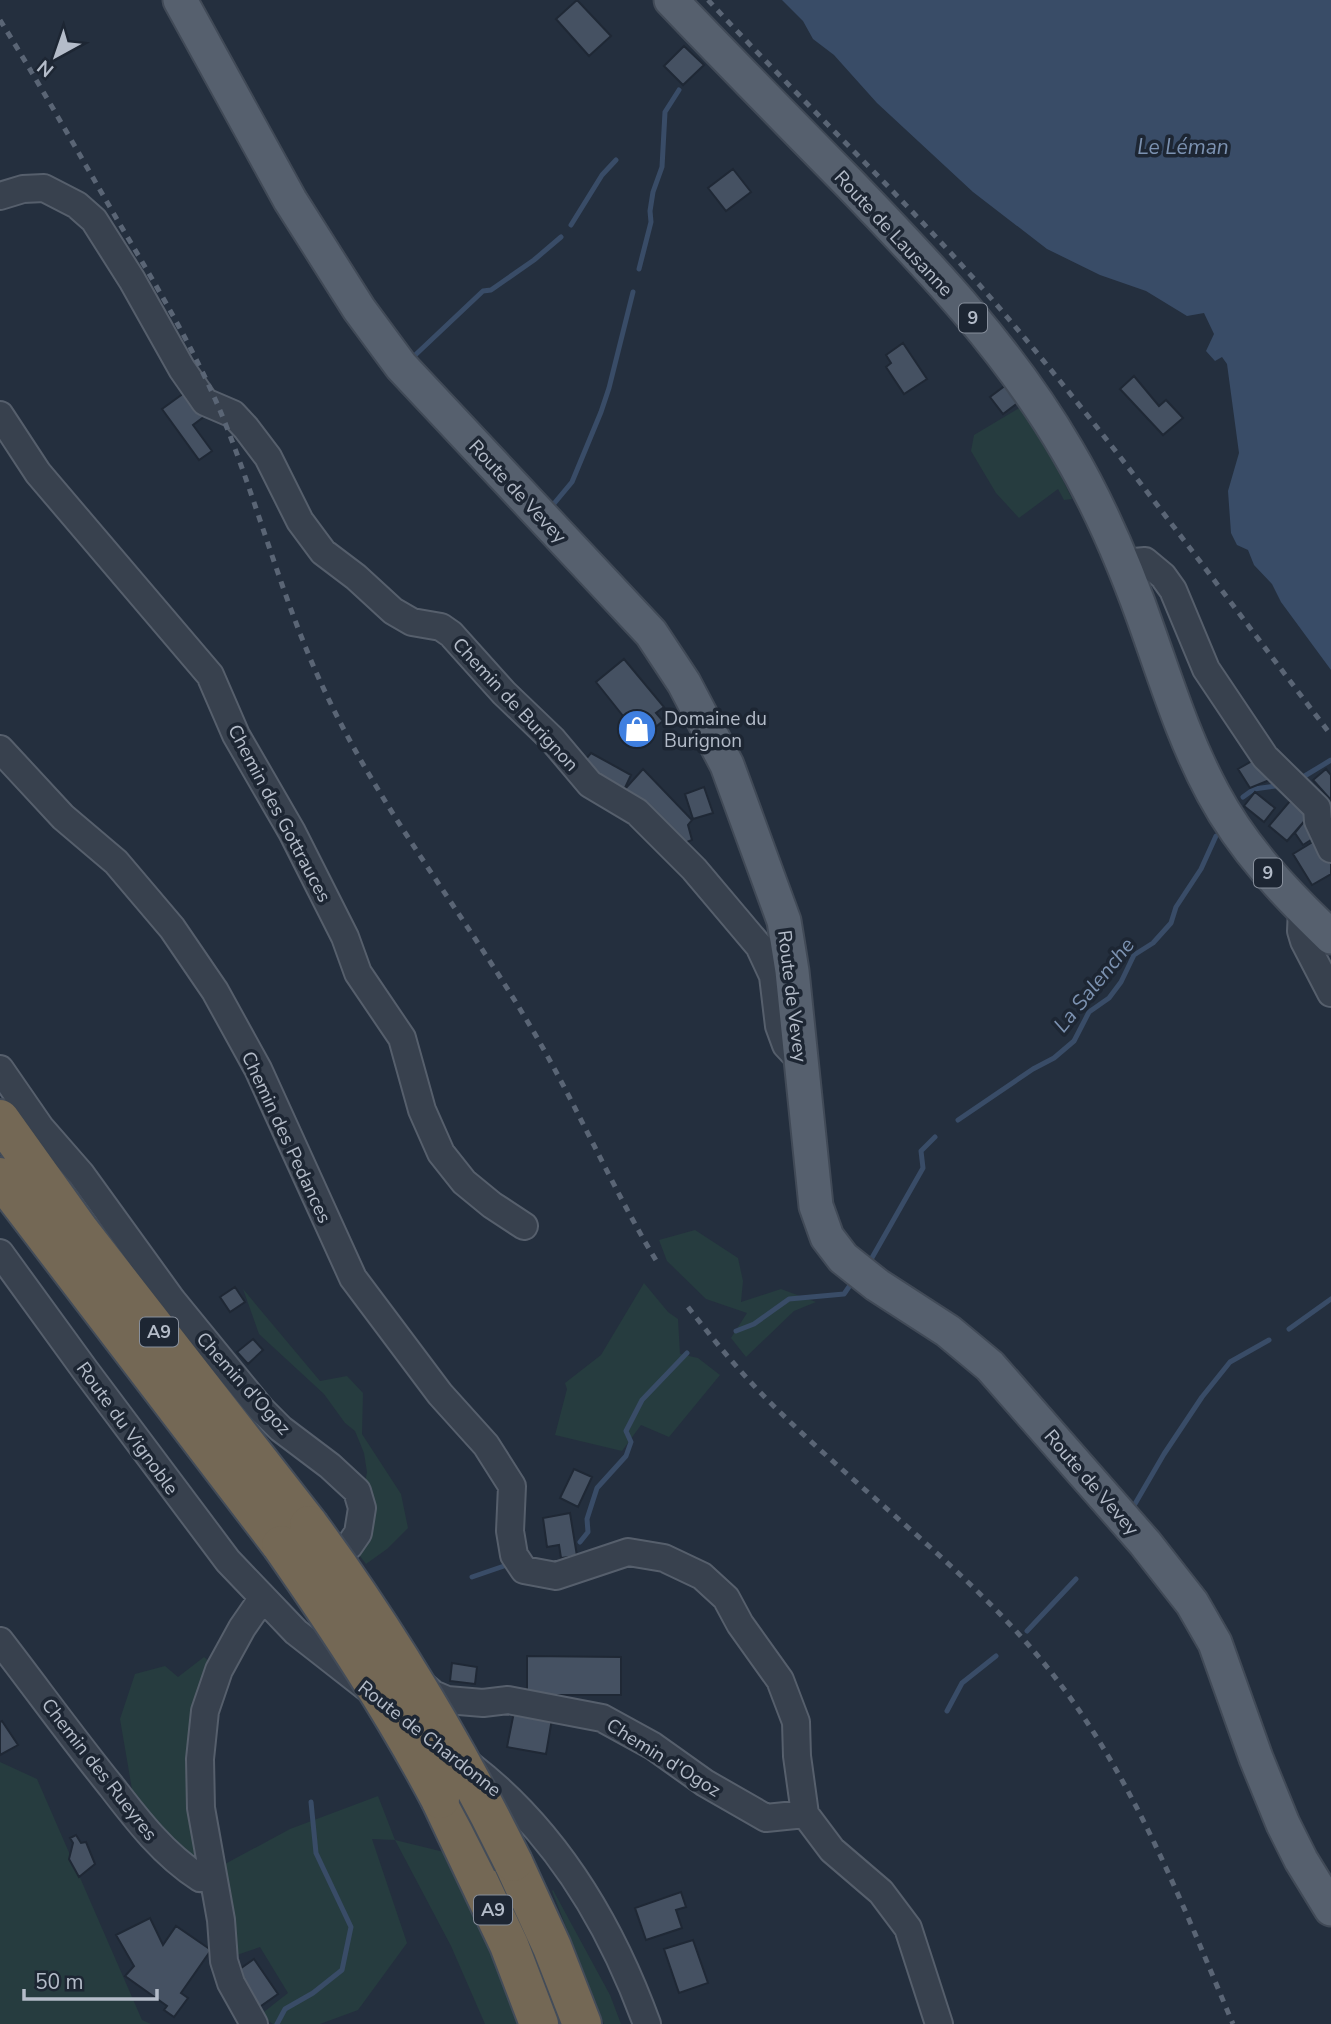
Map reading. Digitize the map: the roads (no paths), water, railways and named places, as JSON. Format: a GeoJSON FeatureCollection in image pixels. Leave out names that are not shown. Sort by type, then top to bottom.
{"type":"FeatureCollection","features":[{"type":"Feature","properties":{"kind":"highway","name":"A9"},"geometry":{"type":"LineString","coordinates":[[6,1128],[295,1535],[369,1676],[440,1799],[509,1945],[539,2024]]}},
{"type":"Feature","properties":{"kind":"highway","name":"A9"},"geometry":{"type":"LineString","coordinates":[[0,1177],[295,1535],[373,1614],[485,1804],[552,1947],[582,2024]]}},
{"type":"Feature","properties":{"kind":"main road","name":"Route de Vevey"},"geometry":{"type":"LineString","coordinates":[[180,0],[290,201],[380,340],[401,366],[644,625],[684,683],[727,765],[784,921],[793,971],[816,1206],[822,1227],[833,1246],[857,1271],[948,1331],[990,1366],[1145,1543],[1192,1604],[1216,1643],[1256,1758],[1283,1824],[1331,1909]]}},
{"type":"Feature","properties":{"kind":"main road","name":"Route de Lausanne"},"geometry":{"type":"LineString","coordinates":[[671,0],[919,257],[989,336],[1028,387],[1067,449],[1101,513],[1123,563],[1182,726],[1216,799],[1254,856],[1302,909]]}},
{"type":"Feature","properties":{"kind":"main road","name":"9"},"geometry":{"type":"LineString","coordinates":[[1302,909],[1331,937]]}},
{"type":"Feature","properties":{"kind":"street","name":"Chemin de Burignon"},"geometry":{"type":"LineString","coordinates":[[0,197],[23,188],[44,188],[77,205],[94,219],[182,369],[205,402],[233,414],[268,457],[300,521],[323,552],[393,611],[412,622],[441,627],[451,634],[504,693],[552,739],[590,785],[637,812],[675,850],[751,937],[773,976],[779,1026],[786,1045],[801,1061]]}},
{"type":"Feature","properties":{"kind":"street","name":"Chemin des Gottrauces"},"geometry":{"type":"LineString","coordinates":[[0,415],[38,473],[210,675],[236,735],[292,832],[345,937],[358,973],[402,1038],[422,1110],[441,1153],[464,1182],[524,1226]]}},
{"type":"Feature","properties":{"kind":"street"},"geometry":{"type":"LineString","coordinates":[[1123,563],[1145,561],[1163,576],[1187,621],[1206,668],[1265,757],[1287,780],[1324,811],[1318,821],[1331,849]]}},
{"type":"Feature","properties":{"kind":"street","name":"Chemin des Pedances"},"geometry":{"type":"LineString","coordinates":[[0,749],[63,817],[116,862],[172,928],[215,991],[258,1069],[353,1278],[440,1394],[486,1445],[512,1486],[510,1531],[514,1555],[524,1570],[556,1576],[628,1552],[664,1558],[702,1576],[726,1598],[740,1624],[780,1680],[796,1722],[797,1756],[805,1814]]}},
{"type":"Feature","properties":{"kind":"street"},"geometry":{"type":"LineString","coordinates":[[1302,909],[1301,931],[1304,941],[1331,993]]}},
{"type":"Feature","properties":{"kind":"street","name":"Chemin d'Ogoz"},"geometry":{"type":"LineString","coordinates":[[0,1069],[40,1127],[81,1174],[172,1300],[261,1409],[281,1429],[330,1466],[357,1491],[362,1508],[358,1533],[342,1554],[309,1584],[268,1605]]}},
{"type":"Feature","properties":{"kind":"street","name":"Route du Vignoble"},"geometry":{"type":"LineString","coordinates":[[0,1253],[207,1535],[268,1605],[341,1668]]}},
{"type":"Feature","properties":{"kind":"street","name":"Chemin d'Ogoz"},"geometry":{"type":"LineString","coordinates":[[309,1584],[333,1595],[424,1687],[438,1697],[463,1703],[509,1700],[602,1718],[653,1746],[705,1783],[766,1818],[805,1814]]}},
{"type":"Feature","properties":{"kind":"street"},"geometry":{"type":"LineString","coordinates":[[254,2024],[231,1983],[224,1961],[221,1920],[201,1808],[200,1759],[205,1711],[219,1670],[242,1628],[268,1605]]}},
{"type":"Feature","properties":{"kind":"street","name":"Chemin des Rueyres"},"geometry":{"type":"LineString","coordinates":[[0,1641],[85,1755],[155,1840],[183,1867],[200,1878],[212,1872]]}},
{"type":"Feature","properties":{"kind":"street","name":"Route de Chardonne"},"geometry":{"type":"LineString","coordinates":[[341,1668],[474,1769],[537,1828],[570,1872],[600,1920],[647,2024]]}},
{"type":"Feature","properties":{"kind":"street"},"geometry":{"type":"LineString","coordinates":[[805,1814],[832,1850],[881,1892],[908,1928],[939,2024]]}},
{"type":"Feature","properties":{"kind":"water","name":"Le Léman"},"geometry":{"type":"Polygon","coordinates":[[[782,0],[1331,0],[1331,670],[1281,602],[1272,584],[1254,565],[1248,550],[1237,545],[1231,533],[1228,491],[1239,453],[1227,364],[1222,357],[1215,361],[1206,351],[1214,334],[1204,313],[1187,316],[1146,291],[1100,275],[1047,249],[973,192],[877,103],[834,55],[813,39],[803,21],[782,0]]]}},
{"type":"Feature","properties":{"kind":"waterway"},"geometry":{"type":"LineString","coordinates":[[639,269],[651,222],[653,192],[662,167],[665,112],[679,90]]}},
{"type":"Feature","properties":{"kind":"waterway"},"geometry":{"type":"LineString","coordinates":[[571,225],[602,175],[616,160]]}},
{"type":"Feature","properties":{"kind":"waterway"},"geometry":{"type":"LineString","coordinates":[[411,359],[483,291],[491,290],[561,237]]}},
{"type":"Feature","properties":{"kind":"waterway"},"geometry":{"type":"LineString","coordinates":[[552,506],[572,482],[601,412],[633,292]]}},
{"type":"Feature","properties":{"kind":"waterway","name":"La Salenche"},"geometry":{"type":"LineString","coordinates":[[1298,780],[1331,760]]}},
{"type":"Feature","properties":{"kind":"waterway","name":"La Salenche"},"geometry":{"type":"LineString","coordinates":[[1243,797],[1254,789],[1282,785]]}},
{"type":"Feature","properties":{"kind":"waterway","name":"La Salenche"},"geometry":{"type":"LineString","coordinates":[[958,1120],[1033,1069],[1054,1058],[1074,1041],[1089,1012],[1109,998],[1121,982],[1134,955],[1153,943],[1171,923],[1176,907],[1201,869],[1216,836]]}},
{"type":"Feature","properties":{"kind":"waterway","name":"La Salenche"},"geometry":{"type":"LineString","coordinates":[[869,1263],[923,1168],[921,1151],[935,1137]]}},
{"type":"Feature","properties":{"kind":"waterway","name":"La Salenche"},"geometry":{"type":"LineString","coordinates":[[736,1331],[754,1324],[789,1299],[844,1294],[853,1281]]}},
{"type":"Feature","properties":{"kind":"waterway"},"geometry":{"type":"LineString","coordinates":[[1289,1329],[1331,1299]]}},
{"type":"Feature","properties":{"kind":"waterway"},"geometry":{"type":"LineString","coordinates":[[1132,1509],[1164,1454],[1202,1397],[1230,1362],[1269,1340]]}},
{"type":"Feature","properties":{"kind":"waterway","name":"La Salenche"},"geometry":{"type":"LineString","coordinates":[[580,1542],[588,1532],[587,1519],[597,1488],[626,1456],[631,1442],[626,1431],[642,1400],[687,1353]]}},
{"type":"Feature","properties":{"kind":"waterway","name":"La Salenche"},"geometry":{"type":"LineString","coordinates":[[472,1577],[504,1566]]}},
{"type":"Feature","properties":{"kind":"waterway"},"geometry":{"type":"LineString","coordinates":[[1027,1631],[1076,1579]]}},
{"type":"Feature","properties":{"kind":"waterway"},"geometry":{"type":"LineString","coordinates":[[947,1711],[962,1683],[996,1656]]}},
{"type":"Feature","properties":{"kind":"waterway","name":"La Salenche"},"geometry":{"type":"LineString","coordinates":[[277,2024],[285,2009],[313,1993],[342,1970],[351,1927],[316,1853],[311,1802]]}},
{"type":"Feature","properties":{"kind":"railway"},"geometry":{"type":"LineString","coordinates":[[708,0],[926,226],[996,304],[1125,463],[1331,735]]}},
{"type":"Feature","properties":{"kind":"railway"},"geometry":{"type":"LineString","coordinates":[[0,20],[158,290],[208,384],[233,444],[298,628],[350,741],[398,822],[526,1019],[657,1262]]}},
{"type":"Feature","properties":{"kind":"railway"},"geometry":{"type":"LineString","coordinates":[[688,1307],[773,1405],[968,1582],[1025,1641],[1060,1684],[1119,1775],[1145,1824],[1233,2024]]}},
{"type":"Feature","properties":{"kind":"place","name":"Domaine du Burignon"},"geometry":{"type":"Point","coordinates":[637,729]}}]}
